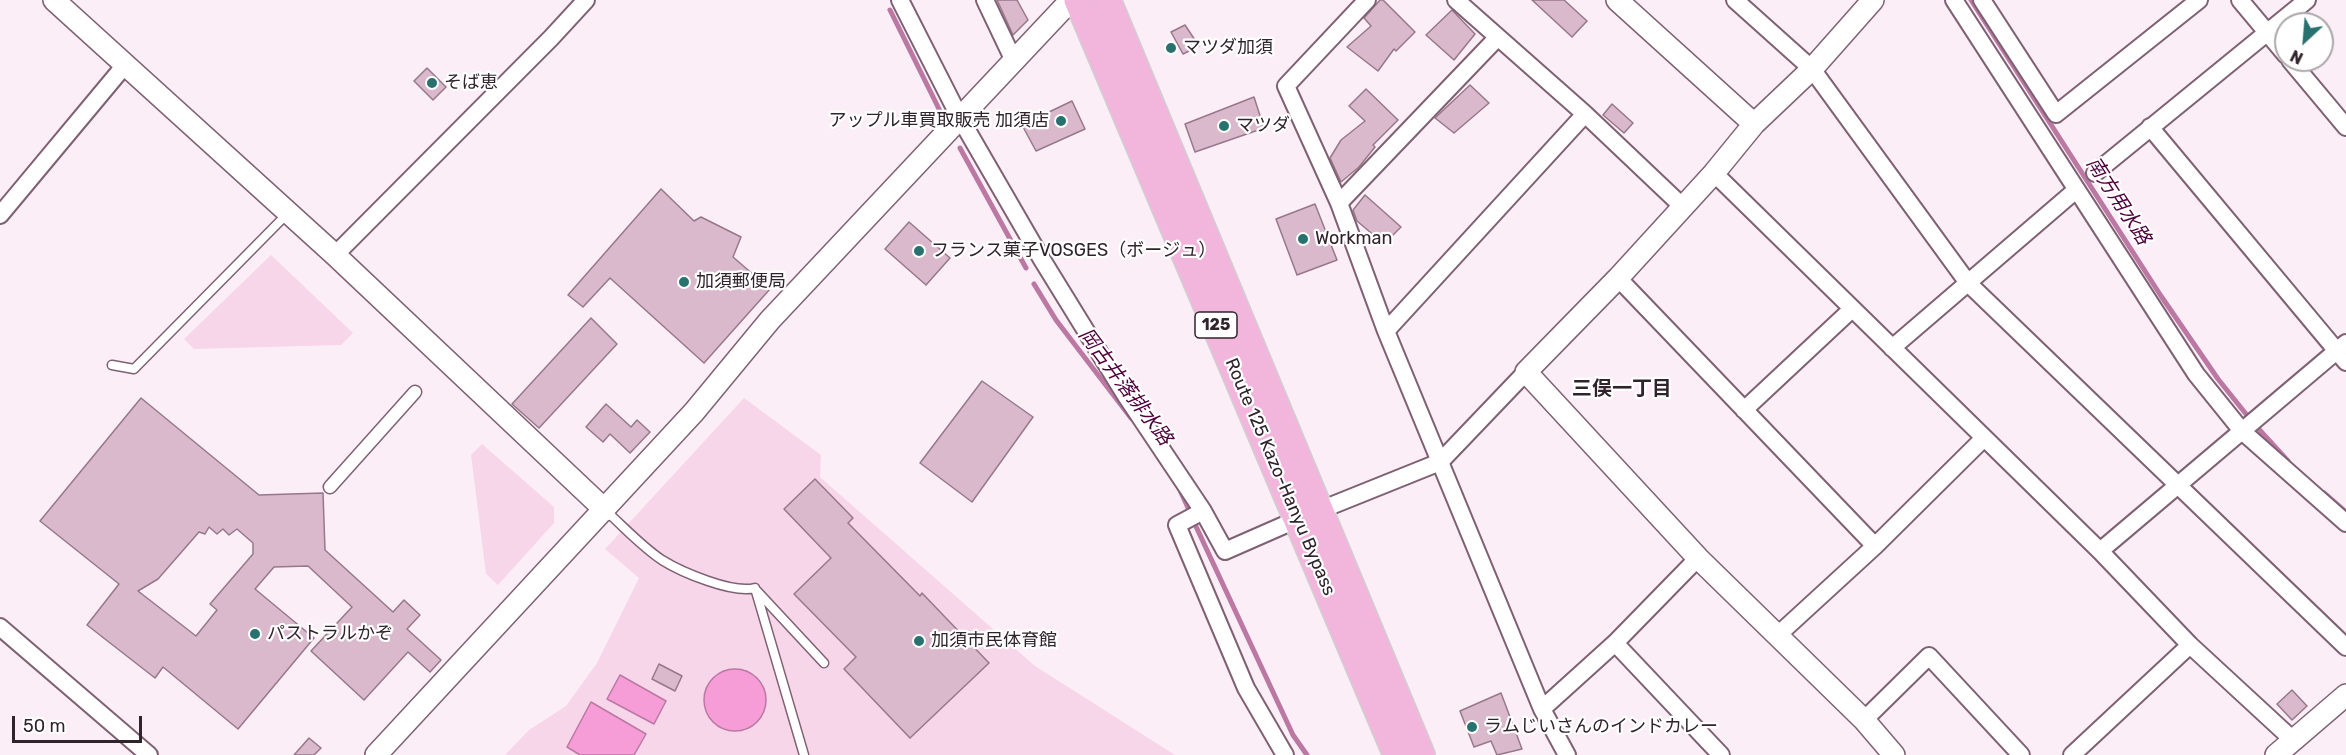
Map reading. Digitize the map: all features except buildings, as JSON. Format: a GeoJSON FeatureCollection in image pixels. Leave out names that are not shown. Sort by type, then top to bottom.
{"type":"FeatureCollection","features":[{"type":"Feature","properties":{"kind":"highway","name":"Route 125 Kazo-Hanyu Bypass"},"geometry":{"type":"LineString","coordinates":[[1078,0],[1308,515],[1421,755]]}},
{"type":"Feature","properties":{"kind":"highway","name":"Route 125 Kazo-Hanyu Bypass"},"geometry":{"type":"LineString","coordinates":[[1107,0],[1308,515],[1397,755]]}},
{"type":"Feature","properties":{"kind":"street"},"geometry":{"type":"LineString","coordinates":[[54,0],[334,255],[604,510]]}},
{"type":"Feature","properties":{"kind":"street"},"geometry":{"type":"LineString","coordinates":[[334,255],[552,38],[586,0]]}},
{"type":"Feature","properties":{"kind":"street"},"geometry":{"type":"LineString","coordinates":[[900,0],[953,125],[1047,268],[1126,396],[1193,516],[1225,551],[1440,462],[1618,278],[1714,173],[1754,124],[1812,69],[1873,0]]}},
{"type":"Feature","properties":{"kind":"street"},"geometry":{"type":"LineString","coordinates":[[985,0],[1014,61]]}},
{"type":"Feature","properties":{"kind":"street"},"geometry":{"type":"LineString","coordinates":[[376,755],[694,412],[770,320],[1071,0]]}},
{"type":"Feature","properties":{"kind":"street"},"geometry":{"type":"LineString","coordinates":[[1367,0],[1286,86],[1339,203],[1386,331],[1542,709],[1567,755]]}},
{"type":"Feature","properties":{"kind":"street"},"geometry":{"type":"LineString","coordinates":[[1456,0],[1585,114],[1682,206]]}},
{"type":"Feature","properties":{"kind":"street"},"geometry":{"type":"LineString","coordinates":[[1617,0],[1754,124]]}},
{"type":"Feature","properties":{"kind":"street"},"geometry":{"type":"LineString","coordinates":[[1735,0],[1812,69],[1968,283],[2346,647]]}},
{"type":"Feature","properties":{"kind":"street"},"geometry":{"type":"LineString","coordinates":[[1954,0],[2196,374],[2242,431],[2346,523]]}},
{"type":"Feature","properties":{"kind":"street"},"geometry":{"type":"LineString","coordinates":[[1982,0],[2056,114],[2199,0]]}},
{"type":"Feature","properties":{"kind":"street"},"geometry":{"type":"LineString","coordinates":[[2240,0],[2274,40]]}},
{"type":"Feature","properties":{"kind":"street"},"geometry":{"type":"LineString","coordinates":[[2095,173],[2307,0]]}},
{"type":"Feature","properties":{"kind":"street"},"geometry":{"type":"LineString","coordinates":[[1339,203],[1497,38]]}},
{"type":"Feature","properties":{"kind":"street"},"geometry":{"type":"LineString","coordinates":[[0,215],[125,65]]}},
{"type":"Feature","properties":{"kind":"street"},"geometry":{"type":"LineString","coordinates":[[2300,72],[2346,127]]}},
{"type":"Feature","properties":{"kind":"street"},"geometry":{"type":"LineString","coordinates":[[1386,331],[1585,114]]}},
{"type":"Feature","properties":{"kind":"street"},"geometry":{"type":"LineString","coordinates":[[2100,551],[2242,431],[2343,352],[2150,128]]}},
{"type":"Feature","properties":{"kind":"street"},"geometry":{"type":"LineString","coordinates":[[1714,173],[2100,551],[2190,645],[2293,740]]}},
{"type":"Feature","properties":{"kind":"street"},"geometry":{"type":"LineString","coordinates":[[1892,348],[2076,190]]}},
{"type":"Feature","properties":{"kind":"street"},"geometry":{"type":"LineString","coordinates":[[1618,278],[1875,546]]}},
{"type":"Feature","properties":{"kind":"street"},"geometry":{"type":"LineString","coordinates":[[1744,410],[1852,309]]}},
{"type":"Feature","properties":{"kind":"street"},"geometry":{"type":"LineString","coordinates":[[1526,372],[1698,558],[1779,634],[1864,720],[1894,755]]}},
{"type":"Feature","properties":{"kind":"street"},"geometry":{"type":"LineString","coordinates":[[330,487],[415,392]]}},
{"type":"Feature","properties":{"kind":"street"},"geometry":{"type":"LineString","coordinates":[[1779,634],[1875,546],[1984,438]]}},
{"type":"Feature","properties":{"kind":"street"},"geometry":{"type":"LineString","coordinates":[[1193,516],[1177,525],[1241,677],[1285,755]]}},
{"type":"Feature","properties":{"kind":"street"},"geometry":{"type":"LineString","coordinates":[[1542,709],[1615,643],[1698,558]]}},
{"type":"Feature","properties":{"kind":"street"},"geometry":{"type":"LineString","coordinates":[[0,627],[149,755]]}},
{"type":"Feature","properties":{"kind":"street"},"geometry":{"type":"LineString","coordinates":[[1615,643],[1721,755]]}},
{"type":"Feature","properties":{"kind":"street"},"geometry":{"type":"LineString","coordinates":[[2072,755],[2190,645]]}},
{"type":"Feature","properties":{"kind":"street"},"geometry":{"type":"LineString","coordinates":[[1864,720],[1929,656],[2021,755]]}},
{"type":"Feature","properties":{"kind":"street"},"geometry":{"type":"LineString","coordinates":[[2276,755],[2346,695]]}},
{"type":"Feature","properties":{"kind":"lane"},"geometry":{"type":"LineString","coordinates":[[112,365],[134,369],[288,213]]}},
{"type":"Feature","properties":{"kind":"lane"},"geometry":{"type":"LineString","coordinates":[[604,510],[662,560],[714,582],[746,590],[755,588]]}},
{"type":"Feature","properties":{"kind":"lane"},"geometry":{"type":"LineString","coordinates":[[755,588],[824,663]]}},
{"type":"Feature","properties":{"kind":"lane"},"geometry":{"type":"LineString","coordinates":[[755,588],[804,755]]}},
{"type":"Feature","properties":{"kind":"shaded area"},"geometry":{"type":"Polygon","coordinates":[[[271,255],[353,333],[341,345],[194,349],[184,339],[271,255]]]}},
{"type":"Feature","properties":{"kind":"shaded area"},"geometry":{"type":"Polygon","coordinates":[[[744,398],[821,455],[820,477],[1035,666],[1175,755],[505,755],[529,730],[566,706],[597,663],[639,578],[605,549],[744,398]]]}},
{"type":"Feature","properties":{"kind":"shaded area"},"geometry":{"type":"Polygon","coordinates":[[[482,444],[554,507],[554,523],[498,585],[486,574],[471,455],[482,444]]]}},
{"type":"Feature","properties":{"kind":"shaded area"},"geometry":{"type":"Polygon","coordinates":[[[729,669],[741,669],[757,678],[764,688],[766,700],[764,712],[757,722],[741,731],[729,731],[718,726],[709,717],[704,706],[704,694],[709,683],[718,674],[729,669]]]}},
{"type":"Feature","properties":{"kind":"shaded area"},"geometry":{"type":"Polygon","coordinates":[[[620,675],[666,701],[654,724],[607,699],[620,675]]]}},
{"type":"Feature","properties":{"kind":"shaded area"},"geometry":{"type":"Polygon","coordinates":[[[591,702],[646,734],[634,755],[580,755],[567,747],[591,702]]]}},
{"type":"Feature","properties":{"kind":"waterway","name":"南方用水路"},"geometry":{"type":"LineString","coordinates":[[1971,0],[2161,296],[2218,379],[2246,414]]}},
{"type":"Feature","properties":{"kind":"waterway","name":"岡古井落排水路"},"geometry":{"type":"LineString","coordinates":[[890,10],[941,113]]}},
{"type":"Feature","properties":{"kind":"waterway","name":"岡古井落排水路"},"geometry":{"type":"LineString","coordinates":[[960,148],[1026,268]]}},
{"type":"Feature","properties":{"kind":"waterway","name":"岡古井落排水路"},"geometry":{"type":"LineString","coordinates":[[1034,284],[1056,320],[1131,418]]}},
{"type":"Feature","properties":{"kind":"waterway","name":"南方用水路"},"geometry":{"type":"LineString","coordinates":[[2255,425],[2288,461]]}},
{"type":"Feature","properties":{"kind":"waterway","name":"岡古井落排水路"},"geometry":{"type":"LineString","coordinates":[[1180,490],[1189,510]]}},
{"type":"Feature","properties":{"kind":"waterway","name":"南方用水路"},"geometry":{"type":"LineString","coordinates":[[2324,493],[2346,512]]}},
{"type":"Feature","properties":{"kind":"waterway","name":"岡古井落排水路"},"geometry":{"type":"LineString","coordinates":[[1193,520],[1293,735],[1307,755]]}},
{"type":"Feature","properties":{"kind":"place","name":"マツダ加須"},"geometry":{"type":"Point","coordinates":[1171,48]}},
{"type":"Feature","properties":{"kind":"place","name":"そば恵"},"geometry":{"type":"Point","coordinates":[432,83]}},
{"type":"Feature","properties":{"kind":"place","name":"アップル車買取販売 加須店"},"geometry":{"type":"Point","coordinates":[1061,121]}},
{"type":"Feature","properties":{"kind":"place","name":"マツダ"},"geometry":{"type":"Point","coordinates":[1224,126]}},
{"type":"Feature","properties":{"kind":"place","name":"Workman"},"geometry":{"type":"Point","coordinates":[1303,239]}},
{"type":"Feature","properties":{"kind":"place","name":"フランス菓子VOSGES（ボージュ）"},"geometry":{"type":"Point","coordinates":[919,251]}},
{"type":"Feature","properties":{"kind":"place","name":"加須郵便局"},"geometry":{"type":"Point","coordinates":[684,282]}},
{"type":"Feature","properties":{"kind":"place","name":"パストラルかぞ"},"geometry":{"type":"Point","coordinates":[255,634]}},
{"type":"Feature","properties":{"kind":"place","name":"加須市民体育館"},"geometry":{"type":"Point","coordinates":[919,641]}},
{"type":"Feature","properties":{"kind":"place","name":"ラムじいさんのインドカレー"},"geometry":{"type":"Point","coordinates":[1472,727]}},
{"type":"Feature","properties":{"kind":"district","name":"三俣一丁目"},"geometry":{"type":"Point","coordinates":[1622,389]}}]}
